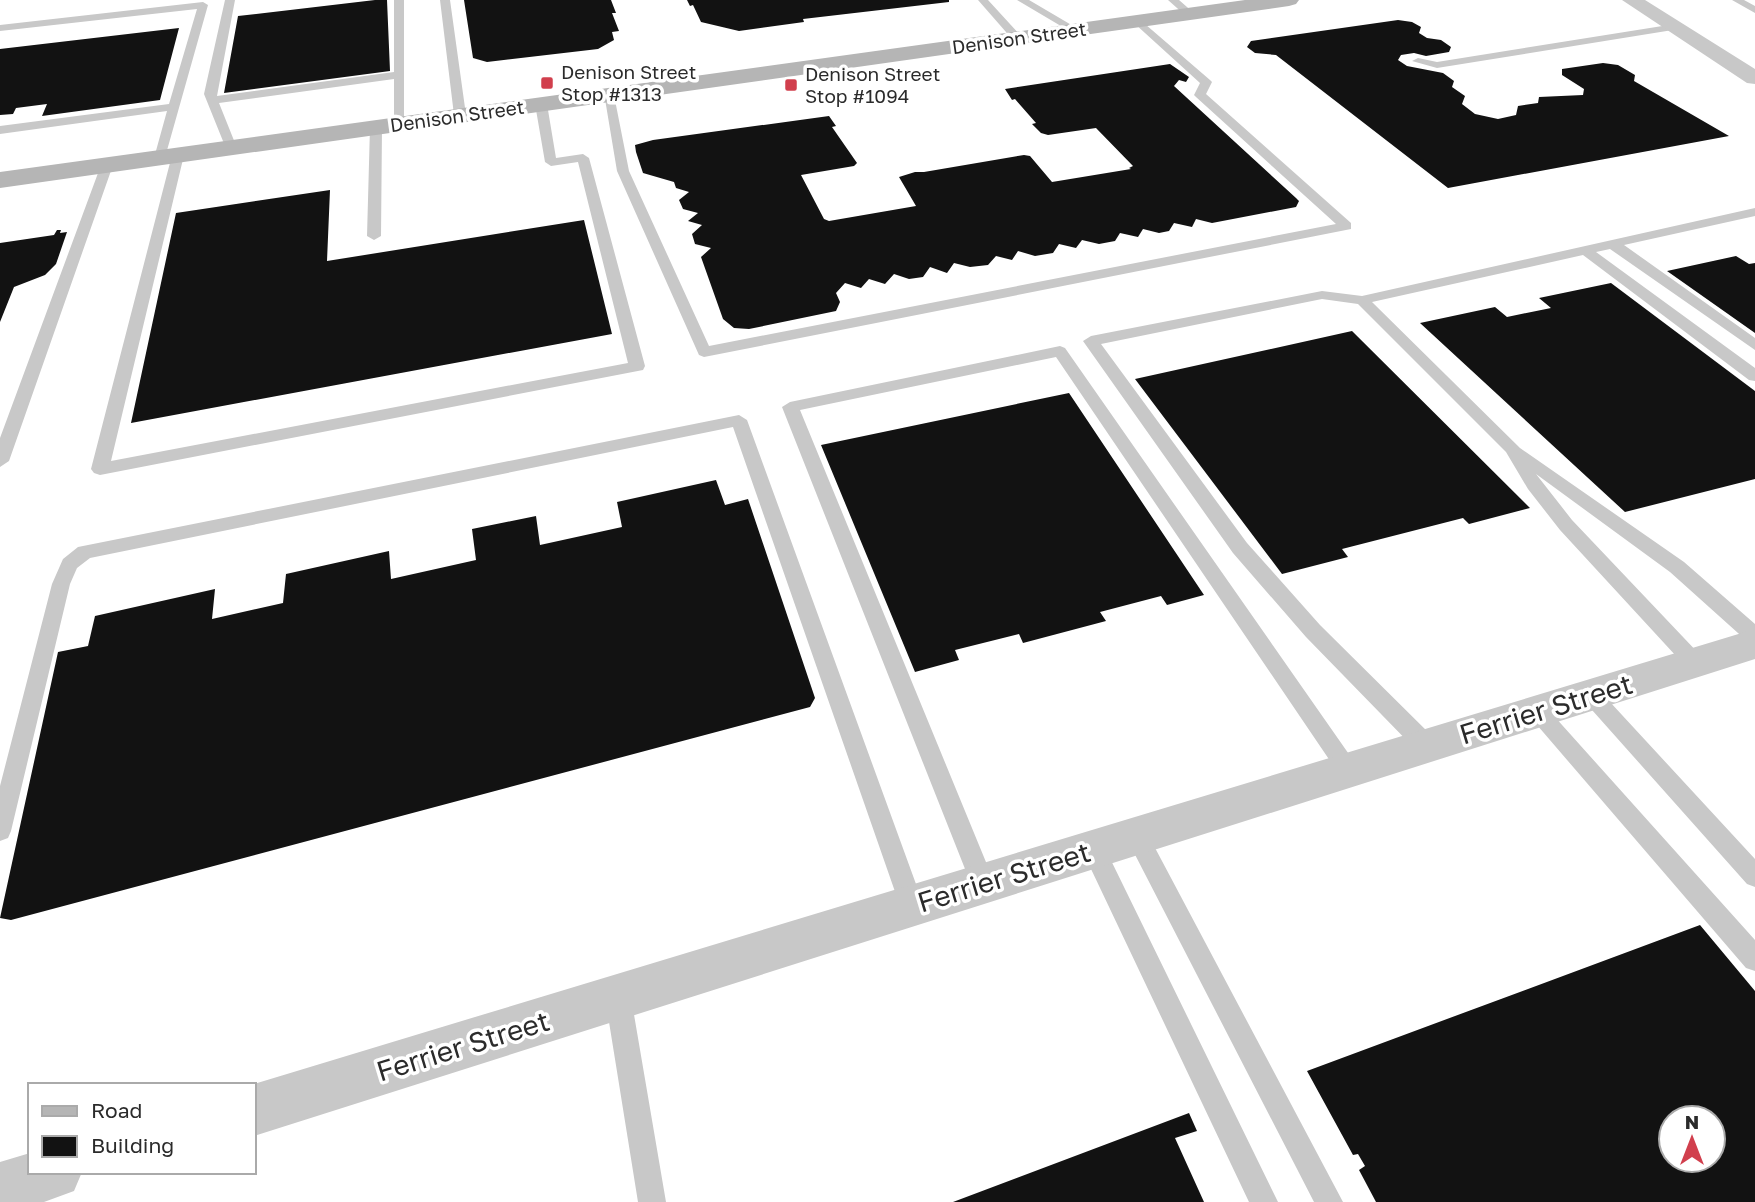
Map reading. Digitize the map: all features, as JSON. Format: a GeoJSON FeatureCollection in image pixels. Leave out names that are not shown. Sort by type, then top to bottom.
{"type":"FeatureCollection","features":[{"type":"Feature","properties":{"kind":"street","name":"Denison Street"},"geometry":{"type":"LineString","coordinates":[[0,180],[1138,21],[1182,7],[1289,0]]}},
{"type":"Feature","properties":{"kind":"street"},"geometry":{"type":"LineString","coordinates":[[1632,0],[1755,78]]}},
{"type":"Feature","properties":{"kind":"street","name":"Ferrier Street"},"geometry":{"type":"LineString","coordinates":[[256,1109],[1755,644]]}},
{"type":"Feature","properties":{"kind":"street"},"geometry":{"type":"LineString","coordinates":[[0,1189],[49,1174]]}},
{"type":"Feature","properties":{"kind":"lane"},"geometry":{"type":"LineString","coordinates":[[230,0],[210,94],[231,148]]}},
{"type":"Feature","properties":{"kind":"lane"},"geometry":{"type":"LineString","coordinates":[[399,0],[400,124]]}},
{"type":"Feature","properties":{"kind":"lane"},"geometry":{"type":"LineString","coordinates":[[445,0],[460,116]]}},
{"type":"Feature","properties":{"kind":"lane"},"geometry":{"type":"LineString","coordinates":[[983,0],[1017,38]]}},
{"type":"Feature","properties":{"kind":"lane"},"geometry":{"type":"LineString","coordinates":[[1022,0],[1075,30]]}},
{"type":"Feature","properties":{"kind":"lane"},"geometry":{"type":"LineString","coordinates":[[1737,0],[1755,10]]}},
{"type":"Feature","properties":{"kind":"lane"},"geometry":{"type":"LineString","coordinates":[[0,28],[203,5],[173,107],[169,157],[100,469],[637,366],[583,158],[551,162],[541,104]]}},
{"type":"Feature","properties":{"kind":"lane"},"geometry":{"type":"LineString","coordinates":[[608,95],[623,171],[704,352],[1346,226],[1200,95],[1206,82],[1138,21]]}},
{"type":"Feature","properties":{"kind":"lane"},"geometry":{"type":"LineString","coordinates":[[1418,61],[1437,65],[1675,27]]}},
{"type":"Feature","properties":{"kind":"lane"},"geometry":{"type":"LineString","coordinates":[[213,100],[400,75]]}},
{"type":"Feature","properties":{"kind":"lane"},"geometry":{"type":"LineString","coordinates":[[0,130],[173,107]]}},
{"type":"Feature","properties":{"kind":"lane"},"geometry":{"type":"LineString","coordinates":[[374,236],[376,127]]}},
{"type":"Feature","properties":{"kind":"lane"},"geometry":{"type":"LineString","coordinates":[[0,461],[107,165]]}},
{"type":"Feature","properties":{"kind":"lane"},"geometry":{"type":"LineString","coordinates":[[983,884],[790,407],[1060,351],[1091,341],[1322,295],[1362,300],[1755,212]]}},
{"type":"Feature","properties":{"kind":"lane"},"geometry":{"type":"LineString","coordinates":[[1613,244],[1755,345]]}},
{"type":"Feature","properties":{"kind":"lane"},"geometry":{"type":"LineString","coordinates":[[1585,250],[1755,376]]}},
{"type":"Feature","properties":{"kind":"lane"},"geometry":{"type":"LineString","coordinates":[[1362,300],[1512,448],[1677,567],[1755,636]]}},
{"type":"Feature","properties":{"kind":"lane"},"geometry":{"type":"LineString","coordinates":[[1091,341],[1247,557],[1312,631],[1427,746]]}},
{"type":"Feature","properties":{"kind":"lane"},"geometry":{"type":"LineString","coordinates":[[1060,351],[1349,770]]}},
{"type":"Feature","properties":{"kind":"lane"},"geometry":{"type":"LineString","coordinates":[[0,831],[61,584],[70,564],[85,552],[739,420],[912,906]]}},
{"type":"Feature","properties":{"kind":"lane"},"geometry":{"type":"LineString","coordinates":[[1512,448],[1534,485],[1566,525],[1695,663]]}},
{"type":"Feature","properties":{"kind":"lane"},"geometry":{"type":"LineString","coordinates":[[1591,695],[1755,876]]}},
{"type":"Feature","properties":{"kind":"lane"},"geometry":{"type":"LineString","coordinates":[[1538,712],[1755,959]]}},
{"type":"Feature","properties":{"kind":"lane"},"geometry":{"type":"LineString","coordinates":[[1137,836],[1329,1202]]}},
{"type":"Feature","properties":{"kind":"lane"},"geometry":{"type":"LineString","coordinates":[[1094,850],[1264,1202]]}},
{"type":"Feature","properties":{"kind":"lane"},"geometry":{"type":"LineString","coordinates":[[618,997],[652,1202]]}},
{"type":"Feature","properties":{"kind":"building"},"geometry":{"type":"Polygon","coordinates":[[[387,0],[390,71],[224,93],[238,16],[387,0]]]}},
{"type":"Feature","properties":{"kind":"building"},"geometry":{"type":"Polygon","coordinates":[[[464,0],[611,0],[616,13],[612,13],[619,31],[612,32],[614,40],[598,49],[487,62],[473,58],[464,0]]]}},
{"type":"Feature","properties":{"kind":"building"},"geometry":{"type":"Polygon","coordinates":[[[687,0],[949,2],[803,19],[804,22],[739,31],[701,22],[693,5],[690,6],[687,0]]]}},
{"type":"Feature","properties":{"kind":"building"},"geometry":{"type":"Polygon","coordinates":[[[1398,20],[1412,22],[1421,27],[1419,33],[1427,38],[1441,40],[1451,47],[1449,52],[1426,56],[1414,53],[1401,55],[1398,60],[1407,66],[1443,73],[1454,81],[1452,87],[1465,96],[1462,104],[1475,114],[1498,119],[1516,115],[1518,106],[1538,103],[1539,97],[1583,95],[1584,89],[1562,75],[1562,69],[1603,63],[1618,65],[1635,75],[1634,81],[1729,136],[1448,188],[1276,55],[1255,53],[1247,47],[1251,41],[1398,20]]]}},
{"type":"Feature","properties":{"kind":"building"},"geometry":{"type":"Polygon","coordinates":[[[179,28],[160,100],[42,116],[47,104],[16,108],[13,114],[0,115],[0,49],[179,28]]]}},
{"type":"Feature","properties":{"kind":"building"},"geometry":{"type":"Polygon","coordinates":[[[1170,64],[1189,77],[1186,82],[1179,80],[1174,86],[1296,198],[1299,201],[1296,207],[1212,223],[1196,219],[1192,227],[1174,223],[1169,231],[1159,233],[1143,229],[1138,237],[1120,233],[1115,241],[1099,244],[1082,240],[1076,248],[1059,244],[1053,253],[1035,256],[1018,251],[1012,260],[996,256],[988,265],[970,267],[954,263],[947,273],[930,267],[923,277],[909,279],[894,274],[885,284],[869,279],[861,288],[845,283],[836,293],[840,302],[836,311],[749,329],[734,328],[723,319],[701,257],[711,248],[695,244],[692,234],[702,225],[688,221],[698,213],[683,209],[679,200],[689,192],[676,188],[674,182],[643,173],[636,152],[635,145],[653,140],[829,116],[836,126],[832,127],[857,163],[854,166],[801,175],[824,219],[829,221],[916,206],[899,177],[915,172],[1024,155],[1030,156],[1052,182],[1131,169],[1129,168],[1133,166],[1096,128],[1048,135],[1041,133],[1032,124],[1036,123],[1015,99],[1012,100],[1005,89],[1170,64]]]}},
{"type":"Feature","properties":{"kind":"building"},"geometry":{"type":"Polygon","coordinates":[[[330,190],[327,261],[584,220],[612,334],[131,423],[176,213],[330,190]]]}},
{"type":"Feature","properties":{"kind":"building"},"geometry":{"type":"Polygon","coordinates":[[[57,230],[61,230],[60,233],[67,232],[56,264],[45,275],[14,287],[0,322],[0,243],[54,235],[57,230]]]}},
{"type":"Feature","properties":{"kind":"building"},"geometry":{"type":"Polygon","coordinates":[[[1736,256],[1749,264],[1755,263],[1755,333],[1667,271],[1736,256]]]}},
{"type":"Feature","properties":{"kind":"building"},"geometry":{"type":"Polygon","coordinates":[[[1611,283],[1755,391],[1755,479],[1625,512],[1420,323],[1495,307],[1507,317],[1551,308],[1539,298],[1611,283]]]}},
{"type":"Feature","properties":{"kind":"building"},"geometry":{"type":"Polygon","coordinates":[[[1352,331],[1530,508],[1469,524],[1463,518],[1342,549],[1348,557],[1282,574],[1135,379],[1352,331]]]}},
{"type":"Feature","properties":{"kind":"building"},"geometry":{"type":"Polygon","coordinates":[[[1069,393],[1204,595],[1167,605],[1161,596],[1100,612],[1106,621],[1023,643],[1019,634],[955,650],[959,660],[915,672],[821,445],[1069,393]]]}},
{"type":"Feature","properties":{"kind":"building"},"geometry":{"type":"Polygon","coordinates":[[[716,480],[725,505],[748,499],[815,698],[810,707],[11,920],[0,918],[58,652],[88,646],[95,616],[215,589],[212,619],[283,603],[286,574],[389,551],[391,579],[476,560],[472,529],[536,516],[540,545],[622,527],[617,502],[716,480]]]}},
{"type":"Feature","properties":{"kind":"building"},"geometry":{"type":"Polygon","coordinates":[[[1700,925],[1755,991],[1755,1202],[1376,1202],[1359,1170],[1365,1166],[1358,1154],[1353,1155],[1307,1071],[1700,925]]]}},
{"type":"Feature","properties":{"kind":"building"},"geometry":{"type":"Polygon","coordinates":[[[1189,1113],[1197,1131],[1175,1138],[1204,1202],[953,1202],[1189,1113]]]}},
{"type":"Feature","properties":{"kind":"place","name":"Denison Street Stop #1313"},"geometry":{"type":"Point","coordinates":[547,83]}},
{"type":"Feature","properties":{"kind":"place","name":"Denison Street Stop #1094"},"geometry":{"type":"Point","coordinates":[791,85]}}]}
